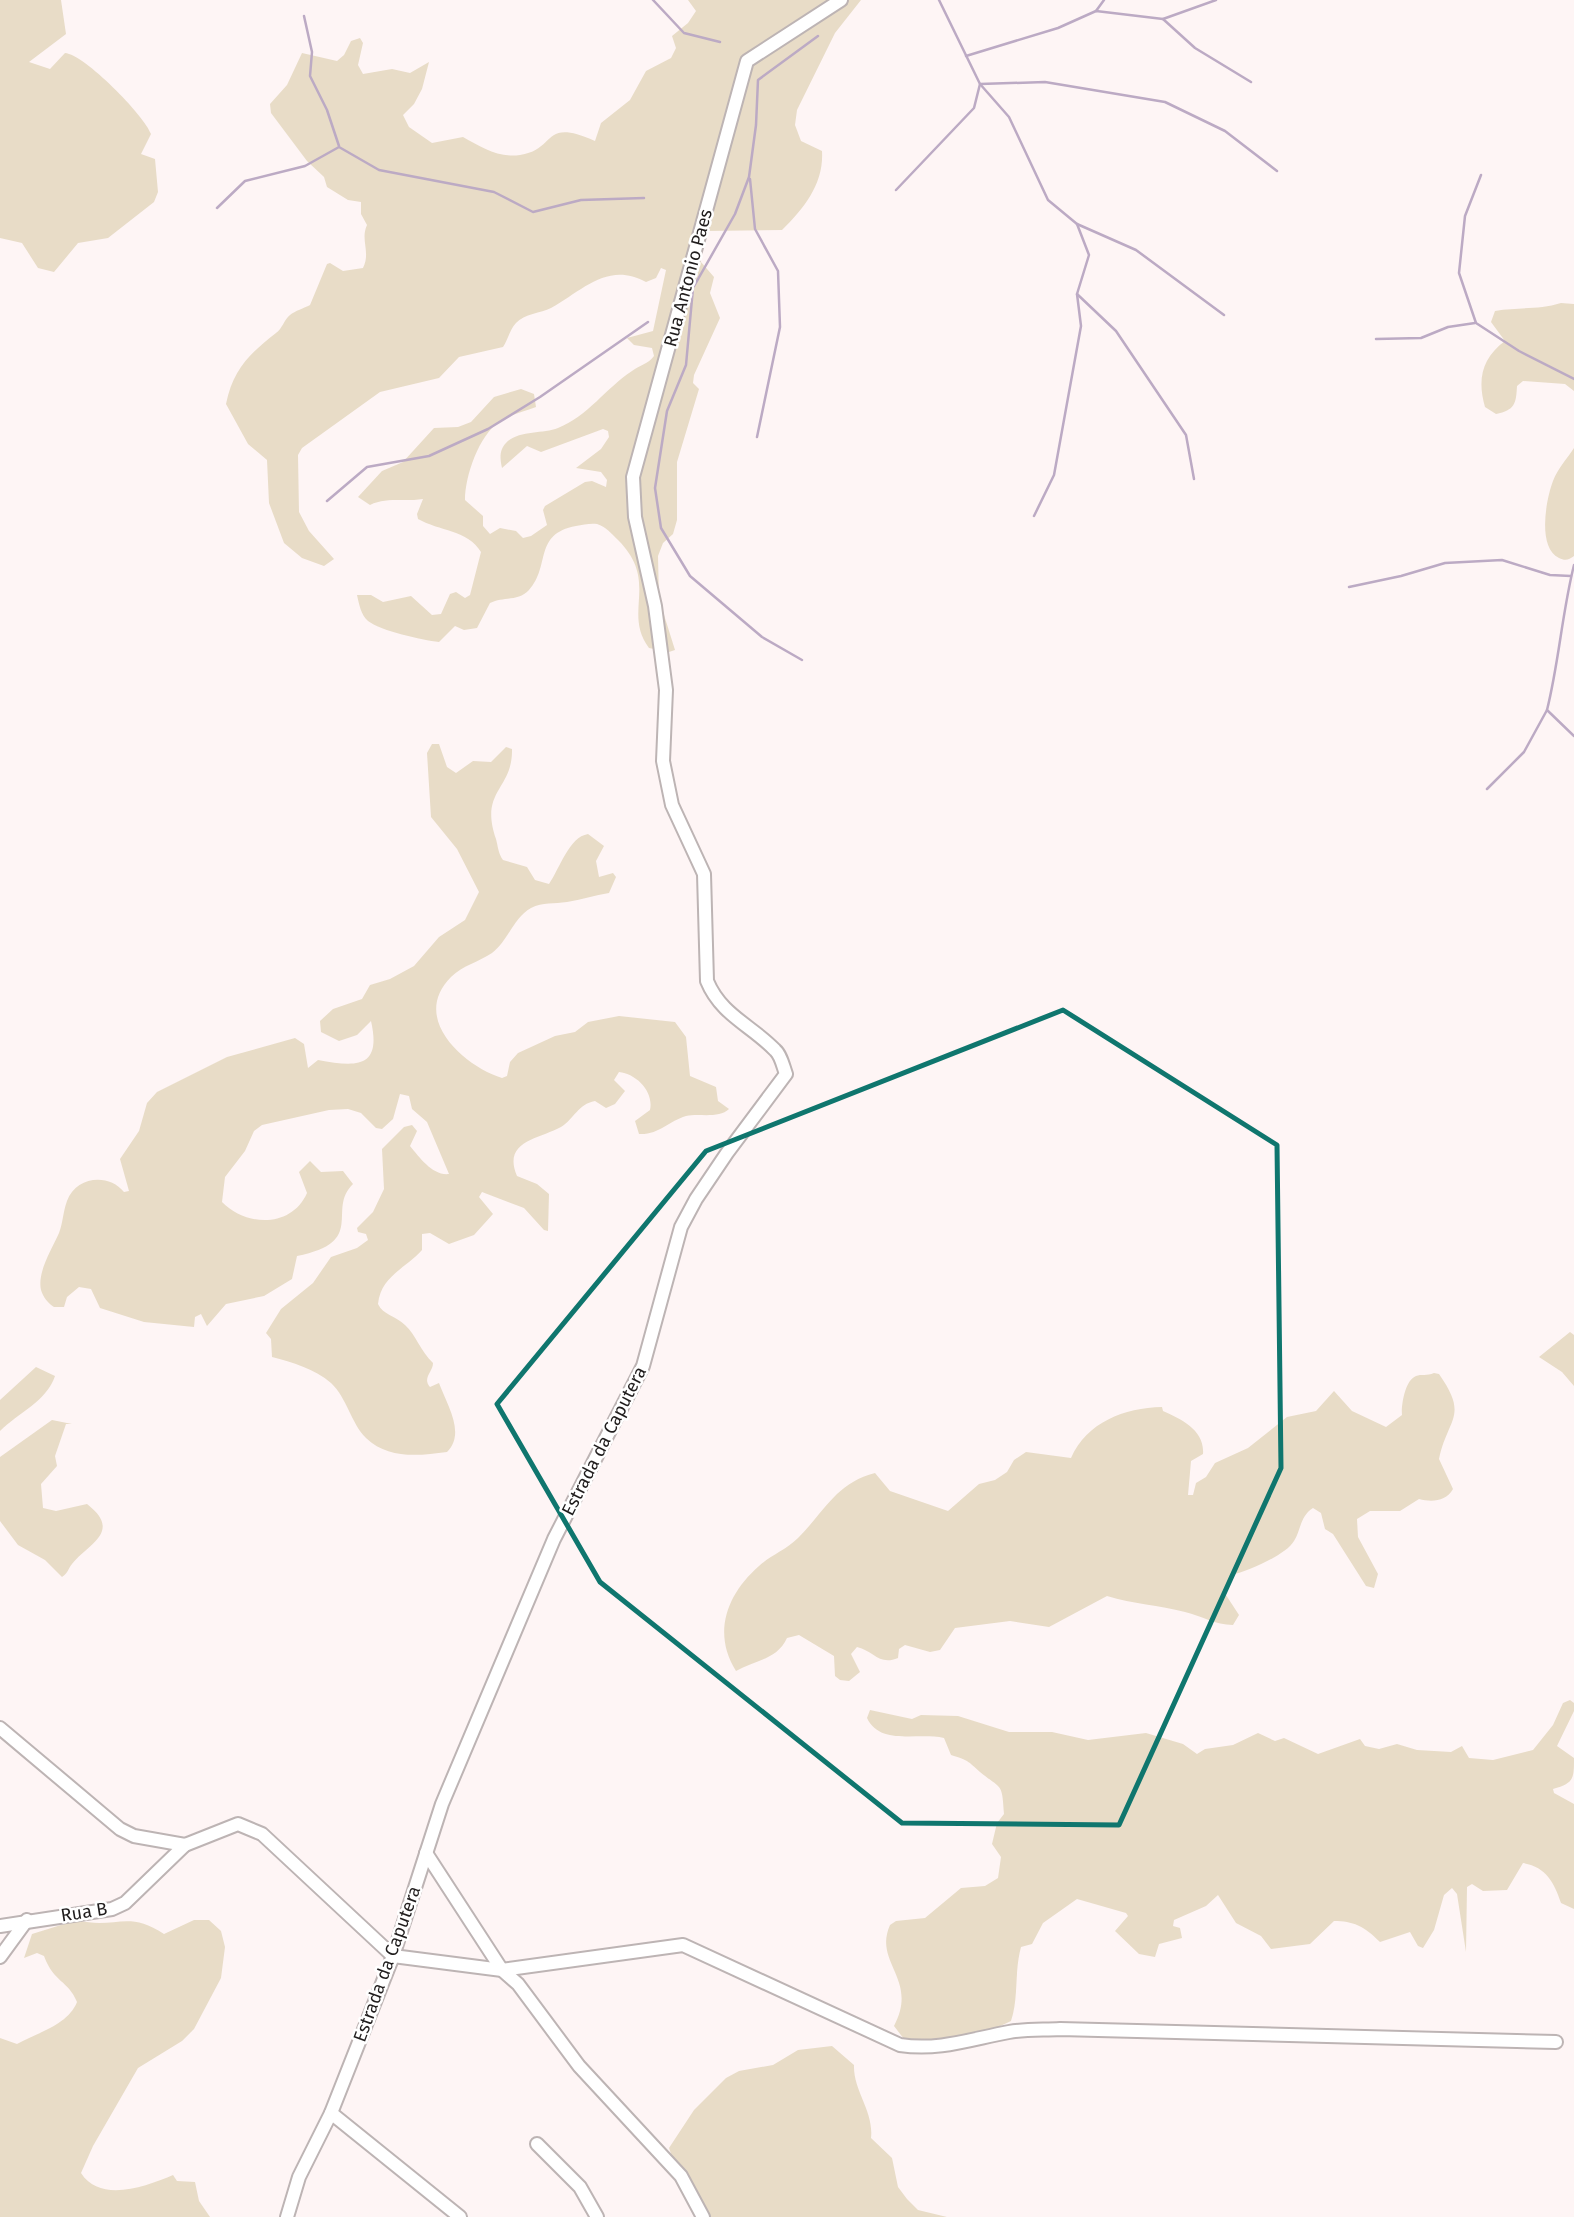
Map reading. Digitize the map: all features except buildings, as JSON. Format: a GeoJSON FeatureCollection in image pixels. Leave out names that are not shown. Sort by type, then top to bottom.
{"type":"FeatureCollection","features":[{"type":"Feature","properties":{"kind":"street","name":"Rua Antonio Paes"},"geometry":{"type":"LineString","coordinates":[[655,606],[635,517],[633,477],[747,61],[841,0]]}},
{"type":"Feature","properties":{"kind":"street","name":"Estrada da Caputera"},"geometry":{"type":"LineString","coordinates":[[287,2217],[299,2177],[331,2113],[393,1956],[442,1804],[554,1539],[643,1366],[681,1227],[727,1153],[786,1074],[778,1051],[736,1020],[713,996],[707,981],[704,874],[672,805],[663,761],[666,690],[655,606]]}},
{"type":"Feature","properties":{"kind":"street"},"geometry":{"type":"LineString","coordinates":[[0,1728],[120,1829],[134,1836],[185,1844],[238,1825],[262,1834],[393,1956],[502,1970],[683,1945],[900,2045],[922,2049],[1019,2030],[1060,2029],[1556,2042]]}},
{"type":"Feature","properties":{"kind":"street","name":"Rua B"},"geometry":{"type":"LineString","coordinates":[[0,1926],[112,1909],[125,1903],[185,1844]]}},
{"type":"Feature","properties":{"kind":"street"},"geometry":{"type":"LineString","coordinates":[[426,1853],[502,1970],[518,1984],[579,2066],[681,2176],[703,2217]]}},
{"type":"Feature","properties":{"kind":"street"},"geometry":{"type":"LineString","coordinates":[[0,1957],[27,1920]]}},
{"type":"Feature","properties":{"kind":"street"},"geometry":{"type":"LineString","coordinates":[[331,2113],[460,2217]]}},
{"type":"Feature","properties":{"kind":"street"},"geometry":{"type":"LineString","coordinates":[[537,2144],[580,2187],[597,2217]]}},
{"type":"Feature","properties":{"kind":"highlighted area"},"geometry":{"type":"Polygon","coordinates":[[[1063,1010],[1277,1145],[1281,1468],[1119,1825],[902,1823],[600,1582],[497,1404],[706,1151],[1063,1010]]]}},
{"type":"Feature","properties":{"kind":"shaded area"},"geometry":{"type":"Polygon","coordinates":[[[0,0],[61,0],[66,34],[29,62],[50,69],[65,53],[74,56],[113,87],[138,114],[151,134],[141,154],[155,159],[158,192],[154,202],[108,238],[78,243],[54,272],[38,268],[22,243],[0,238],[0,0]]]}},
{"type":"Feature","properties":{"kind":"shaded area"},"geometry":{"type":"Polygon","coordinates":[[[688,0],[861,0],[835,33],[797,110],[795,125],[801,141],[822,151],[820,174],[805,204],[782,230],[706,231],[694,254],[714,277],[710,293],[720,318],[694,375],[693,383],[699,389],[677,462],[677,520],[673,534],[663,543],[658,556],[659,599],[675,650],[669,652],[649,648],[639,622],[637,570],[630,555],[618,540],[600,525],[594,524],[576,526],[554,536],[548,543],[536,581],[529,590],[516,598],[490,603],[477,628],[464,630],[455,626],[439,642],[374,625],[364,616],[357,595],[371,595],[383,602],[411,596],[432,615],[441,614],[450,594],[456,592],[465,598],[470,595],[481,552],[469,539],[418,519],[417,514],[423,499],[383,501],[370,505],[358,497],[382,471],[403,462],[434,428],[458,427],[471,422],[494,397],[521,389],[534,394],[536,407],[504,419],[492,427],[471,468],[465,500],[483,516],[483,526],[490,534],[500,528],[516,531],[523,538],[531,536],[547,525],[543,510],[545,506],[585,482],[592,481],[606,487],[607,480],[601,472],[576,468],[601,449],[609,437],[608,431],[603,429],[541,452],[527,446],[502,468],[501,452],[506,443],[517,436],[552,430],[569,423],[623,378],[652,359],[652,348],[634,345],[627,338],[653,331],[666,270],[661,268],[656,278],[646,282],[632,276],[620,275],[596,280],[551,308],[519,320],[503,347],[459,357],[439,378],[380,392],[302,448],[298,455],[299,512],[309,531],[334,559],[324,566],[302,558],[284,543],[269,503],[267,460],[248,444],[226,404],[238,372],[250,356],[278,331],[290,315],[310,305],[327,264],[330,263],[343,271],[363,268],[367,225],[361,214],[361,202],[348,200],[327,187],[324,177],[307,161],[271,113],[270,104],[287,85],[302,53],[337,61],[344,55],[351,41],[360,38],[363,43],[358,65],[363,74],[392,69],[410,73],[429,62],[422,89],[414,104],[403,115],[409,127],[432,143],[463,137],[490,151],[504,155],[520,155],[532,152],[551,137],[566,132],[595,141],[601,123],[630,100],[646,71],[671,58],[676,48],[672,36],[688,23],[696,11],[688,0]]]}},
{"type":"Feature","properties":{"kind":"shaded area"},"geometry":{"type":"Polygon","coordinates":[[[1561,303],[1574,304],[1574,391],[1565,384],[1523,381],[1517,386],[1515,402],[1511,408],[1496,414],[1485,407],[1483,370],[1491,355],[1505,341],[1491,322],[1495,311],[1561,303]]]}},
{"type":"Feature","properties":{"kind":"shaded area"},"geometry":{"type":"Polygon","coordinates":[[[1574,448],[1574,556],[1565,560],[1552,553],[1545,523],[1550,489],[1555,476],[1574,448]]]}},
{"type":"Feature","properties":{"kind":"shaded area"},"geometry":{"type":"Polygon","coordinates":[[[432,744],[439,744],[447,767],[456,773],[473,761],[491,762],[506,747],[512,749],[508,773],[491,810],[503,860],[527,867],[535,880],[549,884],[570,847],[581,836],[588,834],[604,846],[596,861],[599,877],[613,873],[616,877],[609,893],[531,908],[520,917],[498,948],[451,977],[440,993],[436,1009],[439,1025],[447,1039],[473,1063],[502,1078],[507,1076],[510,1062],[518,1053],[555,1036],[575,1032],[588,1022],[619,1016],[675,1022],[686,1037],[690,1076],[716,1087],[718,1101],[729,1109],[714,1115],[686,1116],[658,1130],[639,1134],[635,1121],[650,1110],[651,1103],[647,1091],[638,1080],[619,1072],[614,1080],[625,1091],[615,1104],[606,1108],[595,1101],[589,1103],[561,1127],[525,1143],[514,1155],[517,1176],[537,1184],[549,1194],[548,1231],[524,1208],[482,1192],[479,1197],[493,1214],[474,1235],[449,1244],[430,1233],[422,1234],[422,1250],[384,1286],[378,1304],[383,1311],[409,1329],[433,1363],[427,1378],[428,1384],[430,1387],[439,1383],[453,1419],[455,1436],[447,1452],[414,1455],[384,1450],[366,1438],[331,1383],[311,1370],[272,1357],[271,1339],[266,1333],[281,1309],[313,1283],[331,1257],[357,1248],[368,1240],[366,1234],[358,1232],[357,1228],[373,1212],[384,1189],[382,1149],[404,1127],[412,1125],[417,1131],[410,1146],[423,1161],[438,1172],[449,1174],[427,1122],[412,1109],[409,1096],[400,1094],[393,1119],[382,1129],[376,1128],[361,1113],[348,1109],[329,1110],[262,1125],[254,1131],[245,1151],[225,1177],[222,1202],[243,1216],[267,1220],[279,1218],[300,1205],[307,1193],[299,1172],[310,1161],[321,1172],[343,1171],[353,1184],[343,1204],[339,1234],[332,1242],[319,1250],[297,1256],[292,1279],[264,1296],[226,1304],[207,1326],[201,1314],[195,1317],[194,1327],[144,1322],[100,1308],[91,1289],[79,1287],[67,1297],[64,1307],[54,1307],[43,1295],[40,1283],[71,1193],[78,1186],[93,1180],[110,1182],[124,1192],[129,1191],[120,1159],[139,1131],[147,1103],[157,1092],[227,1057],[295,1038],[304,1044],[308,1068],[318,1060],[344,1064],[363,1061],[369,1056],[373,1048],[371,1021],[357,1035],[339,1041],[321,1032],[320,1021],[333,1009],[362,999],[370,985],[390,979],[414,966],[439,937],[465,920],[479,892],[457,849],[431,817],[427,753],[432,744]]]}},
{"type":"Feature","properties":{"kind":"shaded area"},"geometry":{"type":"Polygon","coordinates":[[[1570,1332],[1574,1335],[1574,1386],[1562,1372],[1539,1357],[1570,1332]]]}},
{"type":"Feature","properties":{"kind":"shaded area"},"geometry":{"type":"Polygon","coordinates":[[[36,1367],[55,1376],[51,1385],[39,1400],[0,1431],[0,1400],[36,1367]]]}},
{"type":"Feature","properties":{"kind":"shaded area"},"geometry":{"type":"Polygon","coordinates":[[[1439,1374],[1448,1388],[1455,1409],[1439,1459],[1453,1489],[1442,1499],[1419,1499],[1400,1511],[1370,1511],[1357,1519],[1358,1537],[1378,1574],[1374,1588],[1366,1586],[1333,1534],[1325,1529],[1321,1513],[1313,1508],[1301,1523],[1290,1546],[1283,1552],[1266,1562],[1232,1575],[1224,1592],[1239,1615],[1233,1625],[1107,1596],[1049,1627],[1010,1621],[955,1628],[940,1650],[930,1652],[905,1645],[899,1649],[898,1658],[891,1660],[881,1659],[857,1647],[851,1654],[860,1672],[849,1681],[835,1676],[834,1656],[799,1635],[787,1638],[771,1655],[736,1671],[729,1657],[724,1628],[731,1602],[739,1589],[759,1566],[798,1538],[832,1499],[862,1478],[875,1473],[890,1491],[948,1511],[979,1484],[995,1480],[1007,1472],[1014,1460],[1026,1452],[1071,1458],[1087,1435],[1108,1419],[1134,1410],[1162,1407],[1163,1411],[1190,1426],[1203,1446],[1203,1454],[1191,1461],[1188,1495],[1193,1495],[1196,1483],[1206,1477],[1215,1463],[1248,1448],[1287,1417],[1316,1411],[1334,1391],[1352,1411],[1386,1427],[1402,1415],[1404,1394],[1412,1378],[1439,1374]]]}},
{"type":"Feature","properties":{"kind":"shaded area"},"geometry":{"type":"Polygon","coordinates":[[[52,1420],[72,1424],[66,1424],[55,1456],[57,1466],[41,1484],[43,1508],[56,1511],[87,1504],[102,1522],[99,1537],[62,1577],[45,1560],[18,1545],[0,1521],[0,1457],[52,1420]]]}},
{"type":"Feature","properties":{"kind":"shaded area"},"geometry":{"type":"Polygon","coordinates":[[[1570,1700],[1574,1703],[1574,1711],[1557,1746],[1574,1758],[1573,1775],[1565,1785],[1553,1789],[1554,1793],[1574,1804],[1574,1909],[1561,1903],[1552,1882],[1543,1872],[1523,1863],[1507,1890],[1483,1891],[1472,1884],[1467,1887],[1466,1952],[1457,1894],[1452,1888],[1444,1895],[1434,1930],[1423,1948],[1418,1946],[1410,1932],[1380,1942],[1358,1926],[1334,1921],[1310,1944],[1271,1949],[1261,1936],[1236,1923],[1218,1895],[1206,1906],[1174,1920],[1173,1926],[1180,1928],[1182,1938],[1159,1944],[1155,1957],[1139,1954],[1115,1931],[1128,1916],[1126,1913],[1077,1899],[1043,1923],[1032,1944],[1021,1947],[1011,2021],[975,2038],[907,2043],[894,2026],[902,1996],[887,1950],[886,1938],[890,1925],[896,1921],[925,1918],[961,1888],[985,1886],[998,1878],[1001,1857],[992,1844],[997,1823],[1004,1814],[1000,1788],[967,1761],[951,1755],[944,1738],[890,1735],[881,1732],[873,1727],[867,1718],[870,1710],[912,1719],[921,1715],[958,1716],[1009,1732],[1052,1732],[1088,1740],[1146,1733],[1183,1744],[1197,1754],[1205,1749],[1233,1745],[1258,1733],[1275,1741],[1284,1738],[1318,1754],[1360,1739],[1365,1746],[1379,1749],[1397,1744],[1417,1750],[1451,1752],[1462,1746],[1469,1758],[1493,1760],[1533,1750],[1553,1725],[1563,1703],[1570,1700]]]}},
{"type":"Feature","properties":{"kind":"shaded area"},"geometry":{"type":"Polygon","coordinates":[[[77,1920],[101,1923],[130,1921],[164,1934],[194,1920],[209,1920],[221,1931],[225,1947],[221,1978],[194,2029],[182,2041],[138,2068],[93,2146],[81,2173],[99,2188],[111,2190],[137,2188],[173,2175],[177,2181],[195,2182],[199,2201],[210,2217],[0,2217],[0,2038],[17,2044],[59,2022],[73,2010],[77,2002],[52,1971],[44,1956],[37,1953],[24,1958],[32,1934],[77,1920]]]}},
{"type":"Feature","properties":{"kind":"shaded area"},"geometry":{"type":"Polygon","coordinates":[[[832,2046],[854,2065],[857,2084],[869,2119],[871,2138],[892,2158],[898,2187],[918,2210],[947,2217],[707,2217],[674,2162],[669,2148],[694,2110],[726,2078],[739,2071],[773,2065],[798,2050],[832,2046]]]}},
{"type":"Feature","properties":{"kind":"waterway"},"geometry":{"type":"LineString","coordinates":[[653,0],[684,33],[720,42]]}},
{"type":"Feature","properties":{"kind":"waterway"},"geometry":{"type":"LineString","coordinates":[[939,0],[980,84],[1009,117],[1048,200],[1077,224],[1089,255],[1077,294],[1081,326],[1054,475],[1034,516]]}},
{"type":"Feature","properties":{"kind":"waterway"},"geometry":{"type":"LineString","coordinates":[[1096,11],[1104,0]]}},
{"type":"Feature","properties":{"kind":"waterway"},"geometry":{"type":"LineString","coordinates":[[1163,19],[1216,0]]}},
{"type":"Feature","properties":{"kind":"waterway"},"geometry":{"type":"LineString","coordinates":[[966,56],[1058,28],[1096,11],[1163,19],[1195,48],[1251,82]]}},
{"type":"Feature","properties":{"kind":"waterway"},"geometry":{"type":"LineString","coordinates":[[304,16],[312,52],[310,76],[327,110],[339,146]]}},
{"type":"Feature","properties":{"kind":"waterway"},"geometry":{"type":"LineString","coordinates":[[802,660],[762,637],[690,576],[661,528],[655,488],[667,411],[686,365],[693,288],[735,214],[749,177],[756,125],[758,80],[818,36]]}},
{"type":"Feature","properties":{"kind":"waterway"},"geometry":{"type":"LineString","coordinates":[[896,190],[974,108],[980,84],[1045,82],[1165,102],[1225,131],[1277,171]]}},
{"type":"Feature","properties":{"kind":"waterway"},"geometry":{"type":"LineString","coordinates":[[217,208],[245,181],[305,166],[339,147],[379,170],[494,192],[533,212],[581,200],[644,198]]}},
{"type":"Feature","properties":{"kind":"waterway"},"geometry":{"type":"LineString","coordinates":[[1481,175],[1465,216],[1459,273],[1476,323],[1519,351],[1574,379]]}},
{"type":"Feature","properties":{"kind":"waterway"},"geometry":{"type":"LineString","coordinates":[[750,179],[755,229],[778,271],[780,327],[757,437]]}},
{"type":"Feature","properties":{"kind":"waterway"},"geometry":{"type":"LineString","coordinates":[[1077,224],[1136,250],[1224,315]]}},
{"type":"Feature","properties":{"kind":"waterway"},"geometry":{"type":"LineString","coordinates":[[1077,294],[1116,331],[1186,435],[1194,479]]}},
{"type":"Feature","properties":{"kind":"waterway"},"geometry":{"type":"LineString","coordinates":[[327,501],[367,467],[429,456],[488,429],[540,397],[648,322]]}},
{"type":"Feature","properties":{"kind":"waterway"},"geometry":{"type":"LineString","coordinates":[[1376,339],[1421,338],[1448,327],[1475,323]]}},
{"type":"Feature","properties":{"kind":"waterway"},"geometry":{"type":"LineString","coordinates":[[1349,587],[1445,563],[1502,560],[1550,575],[1571,576]]}},
{"type":"Feature","properties":{"kind":"waterway"},"geometry":{"type":"LineString","coordinates":[[1574,565],[1547,710],[1574,736]]}},
{"type":"Feature","properties":{"kind":"waterway"},"geometry":{"type":"LineString","coordinates":[[1487,789],[1524,752],[1547,710]]}}]}
